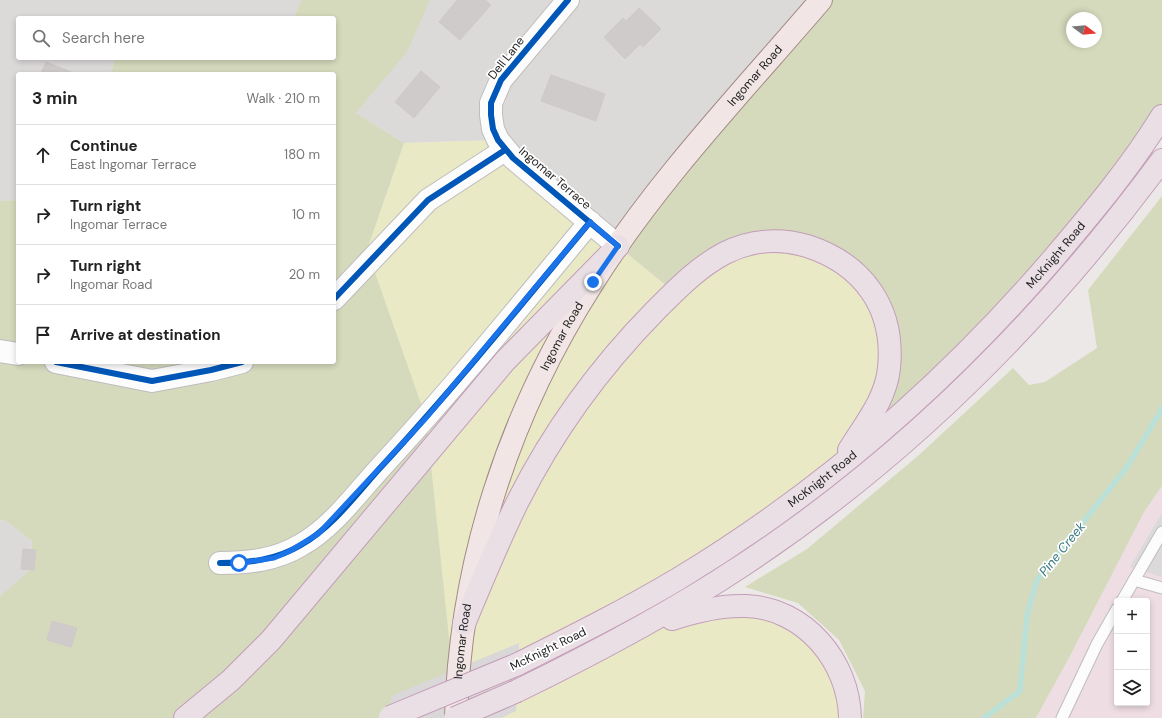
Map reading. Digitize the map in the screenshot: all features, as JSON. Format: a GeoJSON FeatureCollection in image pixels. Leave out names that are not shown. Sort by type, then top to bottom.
{"type":"FeatureCollection","features":[{"type":"Feature","properties":{"kind":"highway","name":"McKnight Road"},"geometry":{"type":"LineString","coordinates":[[389,718],[518,664],[630,607],[678,579],[769,518],[836,469],[888,426],[984,335],[1030,285],[1103,200],[1162,116]]}},
{"type":"Feature","properties":{"kind":"highway","name":"McKnight Road"},"geometry":{"type":"LineString","coordinates":[[455,718],[517,691],[642,627],[744,565],[851,488],[904,444],[1001,351],[1048,301],[1125,209],[1162,160]]}},
{"type":"Feature","properties":{"kind":"highway"},"geometry":{"type":"LineString","coordinates":[[464,624],[518,502],[557,433],[584,394],[641,325],[674,292],[710,262],[740,246],[770,241],[787,242],[820,251],[836,258],[850,268],[873,293],[880,307],[885,322],[890,353],[886,383],[873,412],[836,469]]}},
{"type":"Feature","properties":{"kind":"highway"},"geometry":{"type":"LineString","coordinates":[[185,718],[231,680],[271,640],[505,361],[618,246]]}},
{"type":"Feature","properties":{"kind":"highway"},"geometry":{"type":"LineString","coordinates":[[642,627],[715,608],[747,606],[776,612],[802,626],[825,647],[841,674],[846,688],[850,718]]}},
{"type":"Feature","properties":{"kind":"main road","name":"Ingomar Road"},"geometry":{"type":"LineString","coordinates":[[455,718],[458,667],[464,624],[472,575],[482,530],[510,444],[528,402],[569,321],[593,282],[618,246],[687,157],[821,0]]}},
{"type":"Feature","properties":{"kind":"street","name":"Dell Lane"},"geometry":{"type":"LineString","coordinates":[[501,145],[491,115],[491,103],[495,91],[501,80],[568,0]]}},
{"type":"Feature","properties":{"kind":"street","name":"Ingomar Terrace"},"geometry":{"type":"LineString","coordinates":[[501,145],[618,246]]}},
{"type":"Feature","properties":{"kind":"street"},"geometry":{"type":"LineString","coordinates":[[336,297],[428,200],[501,145]]}},
{"type":"Feature","properties":{"kind":"street"},"geometry":{"type":"LineString","coordinates":[[220,563],[245,562],[274,558],[288,552],[318,534],[426,418],[590,222]]}},
{"type":"Feature","properties":{"kind":"street"},"geometry":{"type":"LineString","coordinates":[[0,351],[16,354]]}},
{"type":"Feature","properties":{"kind":"street"},"geometry":{"type":"LineString","coordinates":[[66,364],[152,381],[234,364]]}},
{"type":"Feature","properties":{"kind":"lane"},"geometry":{"type":"LineString","coordinates":[[1124,598],[1162,532]]}},
{"type":"Feature","properties":{"kind":"lane"},"geometry":{"type":"LineString","coordinates":[[1134,580],[1162,588]]}},
{"type":"Feature","properties":{"kind":"lane"},"geometry":{"type":"LineString","coordinates":[[1062,718],[1097,644],[1114,614]]}},
{"type":"Feature","properties":{"kind":"shaded area"},"geometry":{"type":"Polygon","coordinates":[[[0,0],[301,0],[295,16],[16,16],[16,60],[114,60],[112,72],[16,72],[16,200],[0,201],[0,0]]]}},
{"type":"Feature","properties":{"kind":"shaded area"},"geometry":{"type":"Polygon","coordinates":[[[430,0],[821,0],[618,246],[498,140],[404,143],[356,113],[406,52],[430,0]]]}},
{"type":"Feature","properties":{"kind":"shaded area"},"geometry":{"type":"Polygon","coordinates":[[[1162,486],[1162,718],[1036,718],[1070,656],[1144,512],[1162,486]]]}},
{"type":"Feature","properties":{"kind":"shaded area"},"geometry":{"type":"Polygon","coordinates":[[[1162,513],[1162,577],[1130,567],[1162,513]]]}},
{"type":"Feature","properties":{"kind":"shaded area"},"geometry":{"type":"Polygon","coordinates":[[[0,520],[6,521],[32,541],[31,569],[0,596],[0,520]]]}},
{"type":"Feature","properties":{"kind":"green space"},"geometry":{"type":"Polygon","coordinates":[[[301,0],[430,0],[407,52],[356,113],[404,143],[367,250],[426,418],[456,705],[388,718],[0,718],[0,596],[31,569],[32,541],[6,521],[0,520],[0,201],[16,200],[16,364],[336,364],[336,72],[112,72],[114,60],[336,60],[336,16],[295,16],[301,0]]]}},
{"type":"Feature","properties":{"kind":"green space"},"geometry":{"type":"Polygon","coordinates":[[[821,0],[1162,0],[1162,116],[1103,200],[836,469],[889,370],[862,279],[770,241],[674,292],[618,246],[821,0]]]}},
{"type":"Feature","properties":{"kind":"green space"},"geometry":{"type":"Polygon","coordinates":[[[498,140],[673,292],[755,242],[850,267],[890,353],[836,469],[457,704],[642,627],[731,606],[814,636],[850,718],[456,718],[367,250],[404,143],[498,140]]]}},
{"type":"Feature","properties":{"kind":"green space"},"geometry":{"type":"Polygon","coordinates":[[[1162,196],[1162,486],[1144,512],[1070,656],[1036,718],[863,718],[865,691],[839,640],[798,603],[745,587],[807,549],[919,455],[1013,368],[1029,385],[1045,382],[1097,348],[1088,290],[1162,196]]]}},
{"type":"Feature","properties":{"kind":"pier"},"geometry":{"type":"Polygon","coordinates":[[[519,643],[516,711],[501,718],[390,718],[391,696],[519,643]]]}},
{"type":"Feature","properties":{"kind":"building"},"geometry":{"type":"Polygon","coordinates":[[[457,0],[485,0],[491,5],[460,40],[439,22],[457,0]]]}},
{"type":"Feature","properties":{"kind":"building"},"geometry":{"type":"Polygon","coordinates":[[[639,8],[661,29],[643,47],[640,44],[625,59],[604,37],[623,18],[626,21],[639,8]]]}},
{"type":"Feature","properties":{"kind":"building"},"geometry":{"type":"Polygon","coordinates":[[[46,62],[71,72],[42,72],[46,62]]]}},
{"type":"Feature","properties":{"kind":"building"},"geometry":{"type":"Polygon","coordinates":[[[421,71],[440,87],[414,118],[395,102],[421,71]]]}},
{"type":"Feature","properties":{"kind":"building"},"geometry":{"type":"Polygon","coordinates":[[[551,75],[605,94],[596,121],[541,101],[551,75]]]}},
{"type":"Feature","properties":{"kind":"building"},"geometry":{"type":"Polygon","coordinates":[[[23,549],[36,550],[34,570],[21,569],[23,549]]]}},
{"type":"Feature","properties":{"kind":"building"},"geometry":{"type":"Polygon","coordinates":[[[52,621],[77,628],[71,647],[47,640],[52,621]]]}},
{"type":"Feature","properties":{"kind":"waterway","name":"Pine Creek"},"geometry":{"type":"LineString","coordinates":[[984,718],[1020,691],[1027,615],[1037,580],[1127,467],[1162,409]]}},
{"type":"Feature","properties":{"kind":"cycle path"},"geometry":{"type":"LineString","coordinates":[[568,0],[501,80],[491,103],[493,129],[498,140],[513,158],[618,246]]}},
{"type":"Feature","properties":{"kind":"cycle path"},"geometry":{"type":"LineString","coordinates":[[336,297],[428,200],[505,150]]}},
{"type":"Feature","properties":{"kind":"cycle path"},"geometry":{"type":"LineString","coordinates":[[220,563],[262,560],[282,554],[313,538],[324,529],[344,509],[435,407],[590,222]]}},
{"type":"Feature","properties":{"kind":"cycle path"},"geometry":{"type":"LineString","coordinates":[[66,364],[152,381],[234,364]]}},
{"type":"Feature","properties":{"kind":"route"},"geometry":{"type":"LineString","coordinates":[[239,563],[274,558],[303,544],[318,534],[426,418],[590,222],[618,246],[593,282]]}}]}
